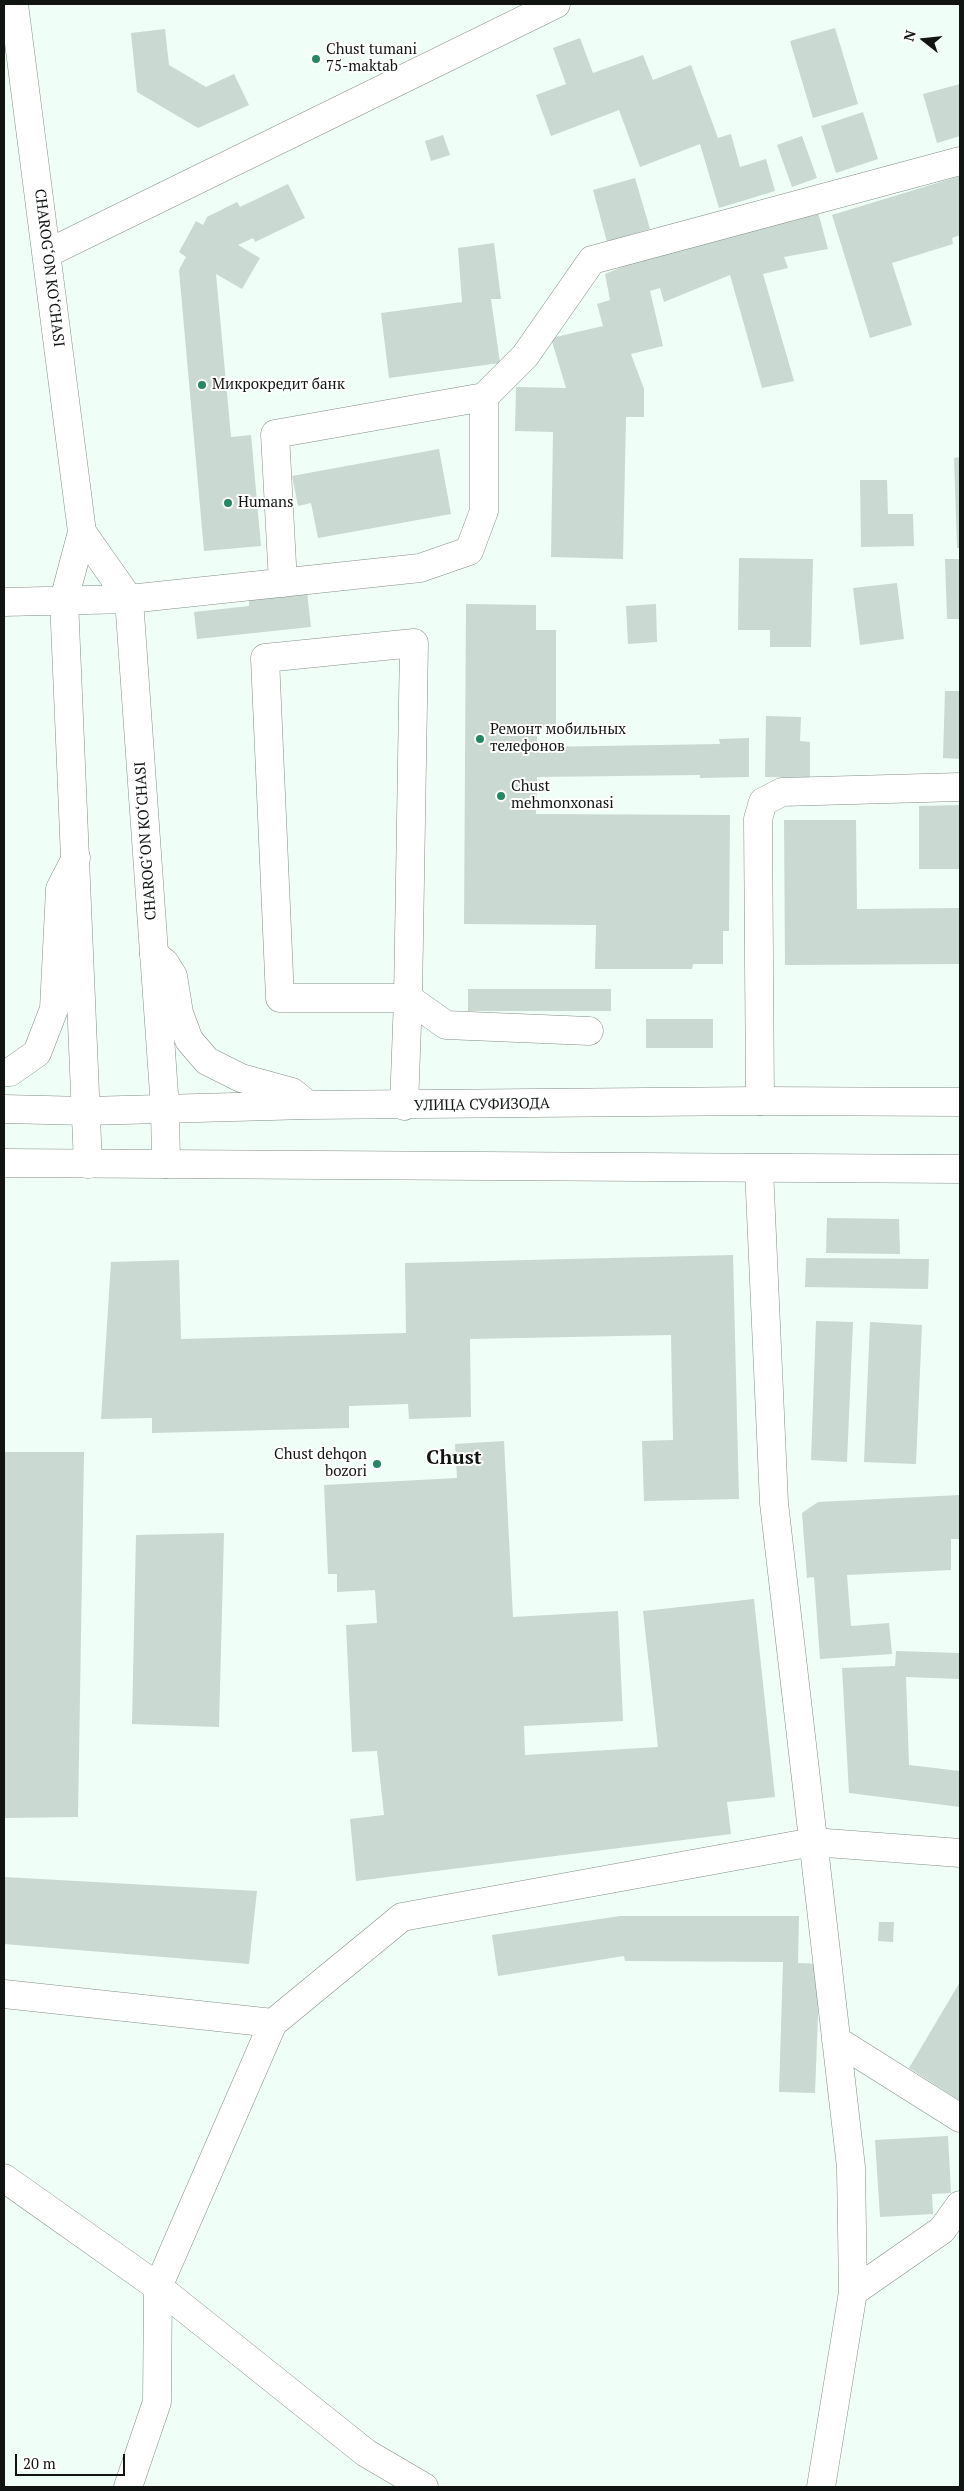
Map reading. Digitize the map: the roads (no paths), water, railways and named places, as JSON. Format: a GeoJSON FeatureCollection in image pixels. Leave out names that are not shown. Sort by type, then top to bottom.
{"type":"FeatureCollection","features":[{"type":"Feature","properties":{"kind":"street","name":"CHAROG‘ON KO‘CHASI"},"geometry":{"type":"LineString","coordinates":[[14,4],[48,253],[82,532],[64,600],[88,1164]]}},
{"type":"Feature","properties":{"kind":"street"},"geometry":{"type":"LineString","coordinates":[[48,253],[556,4]]}},
{"type":"Feature","properties":{"kind":"street"},"geometry":{"type":"LineString","coordinates":[[283,583],[275,434],[484,397],[524,356],[592,260],[960,161]]}},
{"type":"Feature","properties":{"kind":"street"},"geometry":{"type":"LineString","coordinates":[[4,602],[129,599],[420,568],[469,551],[484,511],[484,397]]}},
{"type":"Feature","properties":{"kind":"street","name":"CHAROG‘ON KO‘CHASI"},"geometry":{"type":"LineString","coordinates":[[82,532],[129,599],[154,954],[166,1164]]}},
{"type":"Feature","properties":{"kind":"street"},"geometry":{"type":"LineString","coordinates":[[404,1106],[408,998],[414,644],[265,658],[280,998],[408,998],[446,1026],[589,1031]]}},
{"type":"Feature","properties":{"kind":"street"},"geometry":{"type":"LineString","coordinates":[[760,1101],[758,819],[763,802],[782,792],[960,787]]}},
{"type":"Feature","properties":{"kind":"street"},"geometry":{"type":"LineString","coordinates":[[4,1072],[10,1072],[37,1052],[54,1009],[60,889],[76,858]]}},
{"type":"Feature","properties":{"kind":"street"},"geometry":{"type":"LineString","coordinates":[[154,954],[165,963],[173,976],[178,1013],[189,1040],[207,1061],[241,1078],[292,1092],[308,1105]]}},
{"type":"Feature","properties":{"kind":"street","name":"УЛИЦА СУФИЗОДА"},"geometry":{"type":"LineString","coordinates":[[4,1109],[87,1111],[308,1105],[404,1106],[760,1101],[960,1102]]}},
{"type":"Feature","properties":{"kind":"street"},"geometry":{"type":"LineString","coordinates":[[4,1163],[759,1169],[960,1168]]}},
{"type":"Feature","properties":{"kind":"street"},"geometry":{"type":"LineString","coordinates":[[759,1169],[774,1503],[851,2167],[853,2292],[821,2487]]}},
{"type":"Feature","properties":{"kind":"street"},"geometry":{"type":"LineString","coordinates":[[128,2487],[157,2402],[158,2287],[273,2023],[402,1917],[813,1842],[960,1852]]}},
{"type":"Feature","properties":{"kind":"street"},"geometry":{"type":"LineString","coordinates":[[4,1994],[273,2023]]}},
{"type":"Feature","properties":{"kind":"street"},"geometry":{"type":"LineString","coordinates":[[836,2040],[960,2118]]}},
{"type":"Feature","properties":{"kind":"street"},"geometry":{"type":"LineString","coordinates":[[4,2178],[158,2287],[366,2453],[424,2487]]}},
{"type":"Feature","properties":{"kind":"street"},"geometry":{"type":"LineString","coordinates":[[853,2292],[942,2230],[960,2205]]}},
{"type":"Feature","properties":{"kind":"place","name":"Chust tumani 75-maktab"},"geometry":{"type":"Point","coordinates":[316,59]}},
{"type":"Feature","properties":{"kind":"place","name":"Микрокредит банк"},"geometry":{"type":"Point","coordinates":[202,385]}},
{"type":"Feature","properties":{"kind":"place","name":"Humans"},"geometry":{"type":"Point","coordinates":[228,503]}},
{"type":"Feature","properties":{"kind":"place","name":"Ремонт мобильных телефонов"},"geometry":{"type":"Point","coordinates":[480,739]}},
{"type":"Feature","properties":{"kind":"place","name":"Chust mehmonxonasi"},"geometry":{"type":"Point","coordinates":[501,796]}},
{"type":"Feature","properties":{"kind":"place","name":"Chust dehqon bozori"},"geometry":{"type":"Point","coordinates":[377,1464]}},
{"type":"Feature","properties":{"kind":"district","name":"Chust"},"geometry":{"type":"Point","coordinates":[454,1458]}}]}
